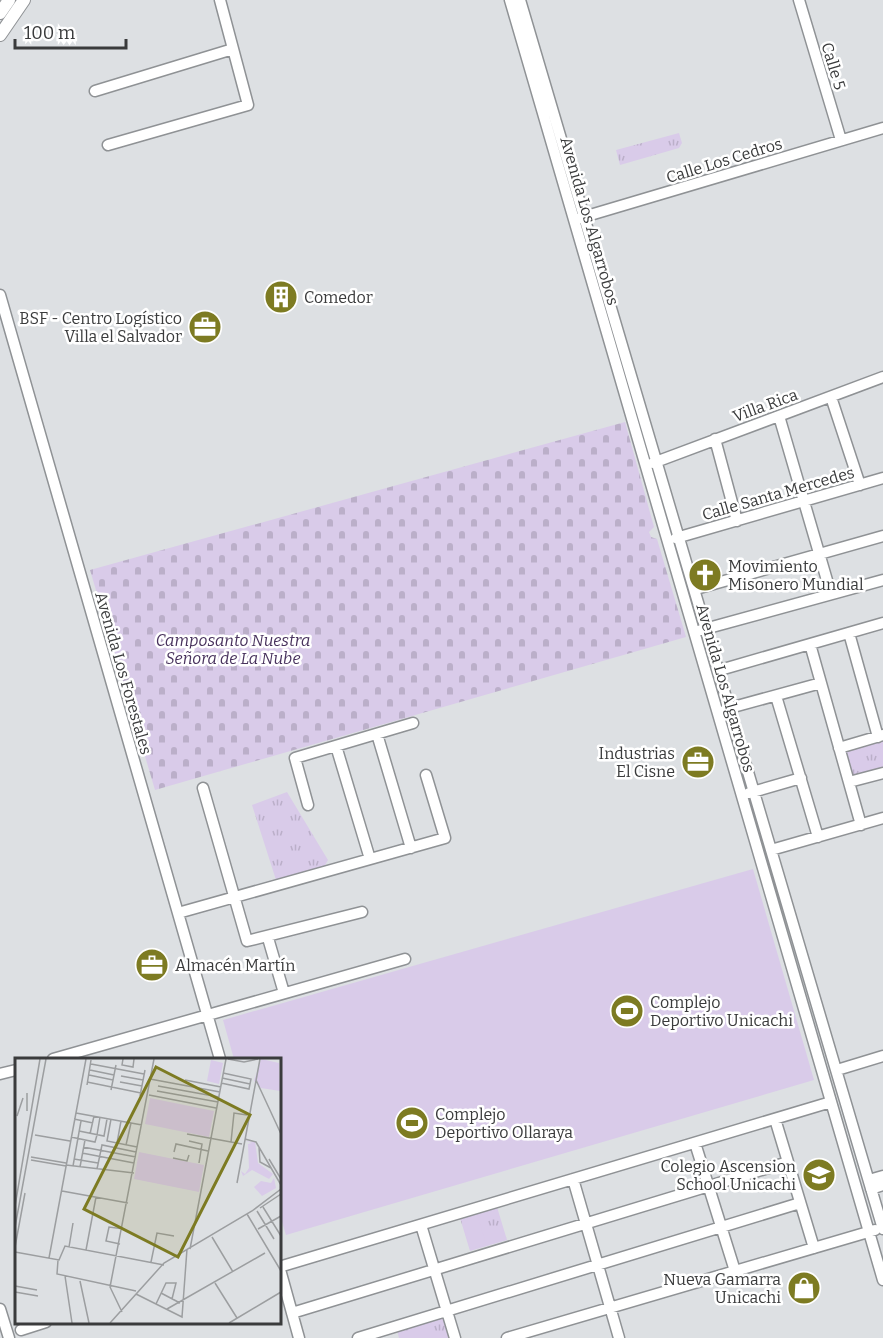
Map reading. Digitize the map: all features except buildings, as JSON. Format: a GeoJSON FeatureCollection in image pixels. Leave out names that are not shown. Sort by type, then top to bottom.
{"type":"FeatureCollection","features":[{"type":"Feature","properties":{"kind":"main road"},"geometry":{"type":"LineString","coordinates":[[0,13],[9,0]]}},
{"type":"Feature","properties":{"kind":"main road"},"geometry":{"type":"LineString","coordinates":[[0,35],[24,0]]}},
{"type":"Feature","properties":{"kind":"street"},"geometry":{"type":"LineString","coordinates":[[108,145],[248,105],[220,0]]}},
{"type":"Feature","properties":{"kind":"street","name":"Calle 5"},"geometry":{"type":"LineString","coordinates":[[799,0],[841,140]]}},
{"type":"Feature","properties":{"kind":"street","name":"Avenida Los Algarrobos"},"geometry":{"type":"LineString","coordinates":[[518,1],[580,218],[646,466],[883,1280]]}},
{"type":"Feature","properties":{"kind":"street"},"geometry":{"type":"LineString","coordinates":[[95,91],[233,49]]}},
{"type":"Feature","properties":{"kind":"street","name":"Calle Los Cedros"},"geometry":{"type":"LineString","coordinates":[[580,218],[883,128]]}},
{"type":"Feature","properties":{"kind":"street","name":"Avenida Los Algarrobos"},"geometry":{"type":"LineString","coordinates":[[580,218],[681,537],[883,1228]]}},
{"type":"Feature","properties":{"kind":"street","name":"Avenida Los Forestales"},"geometry":{"type":"LineString","coordinates":[[0,295],[220,1058]]}},
{"type":"Feature","properties":{"kind":"street","name":"Villa Rica"},"geometry":{"type":"LineString","coordinates":[[646,466],[883,377]]}},
{"type":"Feature","properties":{"kind":"street"},"geometry":{"type":"LineString","coordinates":[[831,396],[860,485]]}},
{"type":"Feature","properties":{"kind":"street"},"geometry":{"type":"LineString","coordinates":[[779,416],[831,594]]}},
{"type":"Feature","properties":{"kind":"street"},"geometry":{"type":"LineString","coordinates":[[715,440],[737,520]]}},
{"type":"Feature","properties":{"kind":"street","name":"Calle Santa Mercedes"},"geometry":{"type":"LineString","coordinates":[[668,541],[883,478]]}},
{"type":"Feature","properties":{"kind":"street"},"geometry":{"type":"LineString","coordinates":[[696,589],[883,536]]}},
{"type":"Feature","properties":{"kind":"street"},"geometry":{"type":"LineString","coordinates":[[694,632],[883,580]]}},
{"type":"Feature","properties":{"kind":"street"},"geometry":{"type":"LineString","coordinates":[[720,670],[883,623]]}},
{"type":"Feature","properties":{"kind":"street"},"geometry":{"type":"LineString","coordinates":[[839,748],[881,736],[849,633]]}},
{"type":"Feature","properties":{"kind":"street"},"geometry":{"type":"LineString","coordinates":[[810,644],[861,825]]}},
{"type":"Feature","properties":{"kind":"street"},"geometry":{"type":"LineString","coordinates":[[717,712],[821,683]]}},
{"type":"Feature","properties":{"kind":"street"},"geometry":{"type":"LineString","coordinates":[[776,696],[818,837]]}},
{"type":"Feature","properties":{"kind":"street"},"geometry":{"type":"LineString","coordinates":[[308,805],[295,758],[413,723]]}},
{"type":"Feature","properties":{"kind":"street"},"geometry":{"type":"LineString","coordinates":[[377,734],[411,848]]}},
{"type":"Feature","properties":{"kind":"street"},"geometry":{"type":"LineString","coordinates":[[336,746],[370,859]]}},
{"type":"Feature","properties":{"kind":"street"},"geometry":{"type":"LineString","coordinates":[[849,782],[883,773]]}},
{"type":"Feature","properties":{"kind":"street"},"geometry":{"type":"LineString","coordinates":[[178,913],[445,838],[426,775]]}},
{"type":"Feature","properties":{"kind":"street"},"geometry":{"type":"LineString","coordinates":[[742,795],[801,778]]}},
{"type":"Feature","properties":{"kind":"street"},"geometry":{"type":"LineString","coordinates":[[203,788],[247,941],[268,938],[362,912]]}},
{"type":"Feature","properties":{"kind":"street"},"geometry":{"type":"LineString","coordinates":[[759,854],[883,818]]}},
{"type":"Feature","properties":{"kind":"street"},"geometry":{"type":"LineString","coordinates":[[268,938],[284,993]]}},
{"type":"Feature","properties":{"kind":"street"},"geometry":{"type":"LineString","coordinates":[[57,1058],[405,959]]}},
{"type":"Feature","properties":{"kind":"street"},"geometry":{"type":"LineString","coordinates":[[837,1070],[883,1056]]}},
{"type":"Feature","properties":{"kind":"street"},"geometry":{"type":"LineString","coordinates":[[0,1074],[15,1070]]}},
{"type":"Feature","properties":{"kind":"street"},"geometry":{"type":"LineString","coordinates":[[280,1266],[831,1102]]}},
{"type":"Feature","properties":{"kind":"street"},"geometry":{"type":"LineString","coordinates":[[775,1119],[814,1248]]}},
{"type":"Feature","properties":{"kind":"street"},"geometry":{"type":"LineString","coordinates":[[695,1143],[735,1271]]}},
{"type":"Feature","properties":{"kind":"street"},"geometry":{"type":"LineString","coordinates":[[292,1313],[788,1161]]}},
{"type":"Feature","properties":{"kind":"street"},"geometry":{"type":"LineString","coordinates":[[573,1179],[620,1338]]}},
{"type":"Feature","properties":{"kind":"street"},"geometry":{"type":"LineString","coordinates":[[870,1184],[883,1180]]}},
{"type":"Feature","properties":{"kind":"street"},"geometry":{"type":"LineString","coordinates":[[358,1338],[800,1203]]}},
{"type":"Feature","properties":{"kind":"street"},"geometry":{"type":"LineString","coordinates":[[421,1225],[455,1338]]}},
{"type":"Feature","properties":{"kind":"street"},"geometry":{"type":"LineString","coordinates":[[507,1338],[883,1228]]}},
{"type":"Feature","properties":{"kind":"street"},"geometry":{"type":"LineString","coordinates":[[280,1270],[300,1338]]}},
{"type":"Feature","properties":{"kind":"street"},"geometry":{"type":"LineString","coordinates":[[0,1309],[9,1338]]}},
{"type":"Feature","properties":{"kind":"street"},"geometry":{"type":"LineString","coordinates":[[21,1330],[43,1323]]}},
{"type":"Feature","properties":{"kind":"green space"},"geometry":{"type":"Polygon","coordinates":[[[679,133],[682,143],[679,148],[620,165],[616,150],[679,133]]]}},
{"type":"Feature","properties":{"kind":"green space","name":"Camposanto Nuestra Señora de La Nube"},"geometry":{"type":"Polygon","coordinates":[[[625,422],[654,527],[649,532],[651,537],[657,539],[686,637],[155,790],[90,570],[625,422]]]}},
{"type":"Feature","properties":{"kind":"green space"},"geometry":{"type":"Polygon","coordinates":[[[883,739],[883,770],[852,778],[844,750],[883,739]]]}},
{"type":"Feature","properties":{"kind":"green space"},"geometry":{"type":"Polygon","coordinates":[[[287,792],[328,860],[324,867],[276,880],[252,805],[287,792]]]}},
{"type":"Feature","properties":{"kind":"green space"},"geometry":{"type":"Polygon","coordinates":[[[753,869],[814,1080],[286,1235],[280,1215],[280,1058],[234,1058],[223,1020],[753,869]]]}},
{"type":"Feature","properties":{"kind":"green space"},"geometry":{"type":"Polygon","coordinates":[[[497,1207],[507,1240],[470,1251],[460,1218],[497,1207]]]}},
{"type":"Feature","properties":{"kind":"green space"},"geometry":{"type":"Polygon","coordinates":[[[477,1214],[486,1244],[470,1249],[461,1219],[477,1214]]]}},
{"type":"Feature","properties":{"kind":"green space"},"geometry":{"type":"Polygon","coordinates":[[[445,1315],[452,1338],[399,1338],[397,1330],[445,1315]]]}},
{"type":"Feature","properties":{"kind":"place","name":"Comedor"},"geometry":{"type":"Point","coordinates":[281,297]}},
{"type":"Feature","properties":{"kind":"place","name":"BSF - Centro Logístico Villa el Salvador"},"geometry":{"type":"Point","coordinates":[205,327]}},
{"type":"Feature","properties":{"kind":"place","name":"Movimiento Misonero Mundial"},"geometry":{"type":"Point","coordinates":[705,575]}},
{"type":"Feature","properties":{"kind":"place","name":"Industrias El Cisne"},"geometry":{"type":"Point","coordinates":[698,762]}},
{"type":"Feature","properties":{"kind":"place","name":"Almacén Martín"},"geometry":{"type":"Point","coordinates":[152,965]}},
{"type":"Feature","properties":{"kind":"place","name":"Complejo Deportivo Unicachi"},"geometry":{"type":"Point","coordinates":[627,1011]}},
{"type":"Feature","properties":{"kind":"place","name":"Complejo Deportivo Ollaraya"},"geometry":{"type":"Point","coordinates":[412,1123]}},
{"type":"Feature","properties":{"kind":"place","name":"Colegio Ascension School Unicachi"},"geometry":{"type":"Point","coordinates":[819,1175]}},
{"type":"Feature","properties":{"kind":"place","name":"Nueva Gamarra Unicachi"},"geometry":{"type":"Point","coordinates":[804,1288]}}]}
